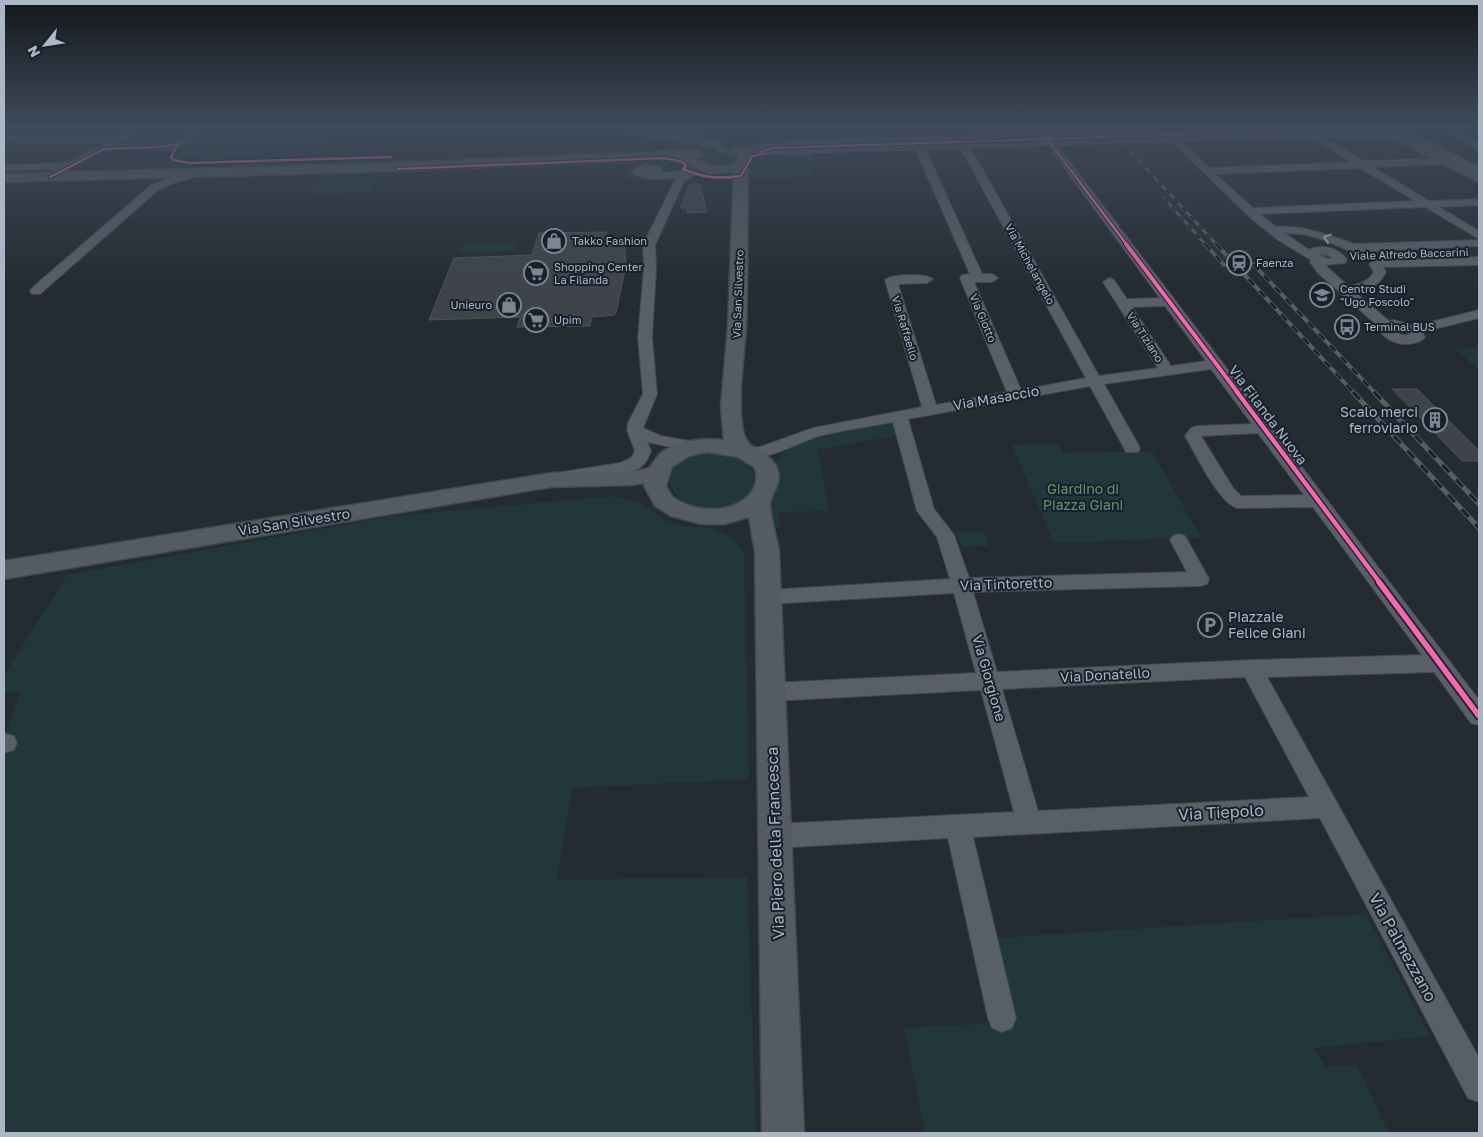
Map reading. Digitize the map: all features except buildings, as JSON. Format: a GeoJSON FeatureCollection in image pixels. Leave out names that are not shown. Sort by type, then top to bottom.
{"type":"FeatureCollection","features":[{"type":"Feature","properties":{"kind":"main road","name":"Via San Silvestro"},"geometry":{"type":"LineString","coordinates":[[740,181],[738,315],[731,407],[732,429],[735,441],[744,451]]}},
{"type":"Feature","properties":{"kind":"main road","name":"Via San Silvestro"},"geometry":{"type":"LineString","coordinates":[[701,446],[718,437],[724,427],[731,407]]}},
{"type":"Feature","properties":{"kind":"main road"},"geometry":{"type":"LineString","coordinates":[[718,517],[744,510],[758,502],[766,490],[767,473],[755,457],[730,446],[701,446],[670,457],[660,468],[655,482],[662,499],[670,507],[687,514],[718,517],[734,523],[750,532],[767,552]]}},
{"type":"Feature","properties":{"kind":"main road","name":"Via San Silvestro"},"geometry":{"type":"LineString","coordinates":[[4,570],[551,480],[631,478],[660,468]]}},
{"type":"Feature","properties":{"kind":"main road","name":"Via San Silvestro"},"geometry":{"type":"LineString","coordinates":[[584,479],[622,486],[662,499]]}},
{"type":"Feature","properties":{"kind":"main road","name":"Via Piero della Francesca"},"geometry":{"type":"LineString","coordinates":[[758,502],[767,552],[783,1133]]}},
{"type":"Feature","properties":{"kind":"street"},"geometry":{"type":"LineString","coordinates":[[36,291],[153,181]]}},
{"type":"Feature","properties":{"kind":"street"},"geometry":{"type":"LineString","coordinates":[[551,480],[630,466],[638,461],[643,451],[635,430],[636,423],[650,394],[645,337],[650,245],[682,181]]}},
{"type":"Feature","properties":{"kind":"street"},"geometry":{"type":"LineString","coordinates":[[935,181],[978,278]]}},
{"type":"Feature","properties":{"kind":"street","name":"Via Michelangelo"},"geometry":{"type":"LineString","coordinates":[[984,181],[1094,381]]}},
{"type":"Feature","properties":{"kind":"street","name":"Via Filanda Nuova"},"geometry":{"type":"LineString","coordinates":[[1079,181],[1479,716]]}},
{"type":"Feature","properties":{"kind":"street"},"geometry":{"type":"LineString","coordinates":[[1219,181],[1250,211],[1293,246],[1314,258],[1317,265],[1386,326],[1387,332],[1407,340],[1418,337],[1414,330],[1479,314]]}},
{"type":"Feature","properties":{"kind":"street"},"geometry":{"type":"LineString","coordinates":[[1391,181],[1479,236]]}},
{"type":"Feature","properties":{"kind":"street"},"geometry":{"type":"LineString","coordinates":[[1250,211],[1479,202]]}},
{"type":"Feature","properties":{"kind":"street","name":"Viale Alfredo Baccarini"},"geometry":{"type":"LineString","coordinates":[[1272,229],[1302,231],[1353,248],[1479,243]]}},
{"type":"Feature","properties":{"kind":"street","name":"Viale Alfredo Baccarini"},"geometry":{"type":"LineString","coordinates":[[1314,258],[1336,263],[1341,261],[1339,257],[1479,252]]}},
{"type":"Feature","properties":{"kind":"street","name":"Viale Alfredo Baccarini"},"geometry":{"type":"LineString","coordinates":[[1345,290],[1367,286],[1377,280],[1380,272],[1375,264],[1479,261]]}},
{"type":"Feature","properties":{"kind":"street","name":"Via Giotto"},"geometry":{"type":"LineString","coordinates":[[992,278],[966,278],[1016,395]]}},
{"type":"Feature","properties":{"kind":"street","name":"Via Raffaello"},"geometry":{"type":"LineString","coordinates":[[927,279],[891,280],[930,410]]}},
{"type":"Feature","properties":{"kind":"street","name":"Via Tiziano"},"geometry":{"type":"LineString","coordinates":[[1109,282],[1167,370]]}},
{"type":"Feature","properties":{"kind":"street","name":"Via Tiziano"},"geometry":{"type":"LineString","coordinates":[[1123,303],[1169,302]]}},
{"type":"Feature","properties":{"kind":"street","name":"Via Masaccio"},"geometry":{"type":"LineString","coordinates":[[744,451],[762,452],[814,433],[930,410],[1094,381],[1216,364]]}},
{"type":"Feature","properties":{"kind":"street"},"geometry":{"type":"LineString","coordinates":[[1094,381],[1132,448]]}},
{"type":"Feature","properties":{"kind":"street","name":"Via Giorgione"},"geometry":{"type":"LineString","coordinates":[[898,416],[926,511],[945,535],[962,586],[1029,822]]}},
{"type":"Feature","properties":{"kind":"street"},"geometry":{"type":"LineString","coordinates":[[1263,428],[1197,431],[1193,436],[1227,492],[1237,502],[1318,501]]}},
{"type":"Feature","properties":{"kind":"street"},"geometry":{"type":"LineString","coordinates":[[635,430],[657,440],[701,446]]}},
{"type":"Feature","properties":{"kind":"street"},"geometry":{"type":"LineString","coordinates":[[635,430],[658,451],[660,468]]}},
{"type":"Feature","properties":{"kind":"street","name":"Via Masaccio"},"geometry":{"type":"LineString","coordinates":[[767,473],[773,457],[814,433]]}},
{"type":"Feature","properties":{"kind":"street","name":"Via Tintoretto"},"geometry":{"type":"LineString","coordinates":[[768,597],[962,586],[1200,579],[1179,540]]}},
{"type":"Feature","properties":{"kind":"street","name":"Via Donatello"},"geometry":{"type":"LineString","coordinates":[[771,692],[1251,668],[1440,663]]}},
{"type":"Feature","properties":{"kind":"street"},"geometry":{"type":"LineString","coordinates":[[1251,668],[1326,807]]}},
{"type":"Feature","properties":{"kind":"street","name":"Via Tiepolo"},"geometry":{"type":"LineString","coordinates":[[775,836],[1326,807]]}},
{"type":"Feature","properties":{"kind":"street","name":"Via Palmezzano"},"geometry":{"type":"LineString","coordinates":[[1326,807],[1479,1087]]}},
{"type":"Feature","properties":{"kind":"street"},"geometry":{"type":"LineString","coordinates":[[958,826],[1002,1018]]}},
{"type":"Feature","properties":{"kind":"green space"},"geometry":{"type":"Polygon","coordinates":[[[317,181],[375,181],[369,193],[307,194],[317,181]]]}},
{"type":"Feature","properties":{"kind":"green space"},"geometry":{"type":"Polygon","coordinates":[[[519,242],[517,251],[460,253],[464,243],[519,242]]]}},
{"type":"Feature","properties":{"kind":"green space"},"geometry":{"type":"Polygon","coordinates":[[[1479,347],[1479,370],[1455,349],[1479,347]]]}},
{"type":"Feature","properties":{"kind":"green space"},"geometry":{"type":"Polygon","coordinates":[[[897,422],[899,435],[818,450],[829,511],[779,512],[780,527],[769,527],[772,473],[777,459],[787,450],[833,433],[897,422]]]}},
{"type":"Feature","properties":{"kind":"green space","name":"Giardino di Piazza Giani"},"geometry":{"type":"Polygon","coordinates":[[[1059,444],[1063,453],[1152,451],[1201,537],[1054,543],[1012,445],[1059,444]]]}},
{"type":"Feature","properties":{"kind":"green space"},"geometry":{"type":"Polygon","coordinates":[[[712,452],[732,456],[745,462],[753,473],[753,486],[746,497],[739,502],[718,509],[699,508],[684,502],[673,492],[669,480],[673,468],[687,458],[712,452]]]}},
{"type":"Feature","properties":{"kind":"green space"},"geometry":{"type":"Polygon","coordinates":[[[616,496],[639,502],[666,520],[688,527],[710,528],[733,538],[744,554],[749,779],[572,788],[557,880],[747,877],[756,1133],[4,1133],[4,739],[21,691],[4,694],[4,675],[67,575],[392,516],[616,496]]]}},
{"type":"Feature","properties":{"kind":"green space"},"geometry":{"type":"Polygon","coordinates":[[[984,531],[989,546],[961,547],[957,532],[984,531]]]}},
{"type":"Feature","properties":{"kind":"green space"},"geometry":{"type":"Polygon","coordinates":[[[1366,914],[1430,1036],[1314,1048],[1326,1067],[1357,1065],[1389,1133],[925,1133],[904,1028],[1015,1022],[997,938],[1366,914]]]}},
{"type":"Feature","properties":{"kind":"railway"},"geometry":{"type":"LineString","coordinates":[[1158,181],[1217,245]]}},
{"type":"Feature","properties":{"kind":"railway"},"geometry":{"type":"LineString","coordinates":[[1164,198],[1206,245]]}},
{"type":"Feature","properties":{"kind":"railway"},"geometry":{"type":"LineString","coordinates":[[1205,244],[1224,265]]}},
{"type":"Feature","properties":{"kind":"railway"},"geometry":{"type":"LineString","coordinates":[[1216,244],[1354,393]]}},
{"type":"Feature","properties":{"kind":"railway"},"geometry":{"type":"LineString","coordinates":[[1253,264],[1375,393]]}},
{"type":"Feature","properties":{"kind":"railway"},"geometry":{"type":"LineString","coordinates":[[1353,392],[1479,528]]}},
{"type":"Feature","properties":{"kind":"railway"},"geometry":{"type":"LineString","coordinates":[[1374,392],[1479,504]]}},
{"type":"Feature","properties":{"kind":"cycle path"},"geometry":{"type":"LineString","coordinates":[[1079,181],[1479,716]]}},
{"type":"Feature","properties":{"kind":"place","name":"Takko Fashion"},"geometry":{"type":"Point","coordinates":[554,241]}},
{"type":"Feature","properties":{"kind":"place","name":"Faenza"},"geometry":{"type":"Point","coordinates":[1239,263]}},
{"type":"Feature","properties":{"kind":"place","name":"Shopping Center La Filanda"},"geometry":{"type":"Point","coordinates":[536,273]}},
{"type":"Feature","properties":{"kind":"place","name":"Centro Studi \"Ugo Foscolo\""},"geometry":{"type":"Point","coordinates":[1322,295]}},
{"type":"Feature","properties":{"kind":"place","name":"Unieuro"},"geometry":{"type":"Point","coordinates":[509,305]}},
{"type":"Feature","properties":{"kind":"place","name":"Upim"},"geometry":{"type":"Point","coordinates":[536,320]}},
{"type":"Feature","properties":{"kind":"place","name":"Terminal BUS"},"geometry":{"type":"Point","coordinates":[1347,327]}},
{"type":"Feature","properties":{"kind":"place","name":"Scalo merci ferroviario"},"geometry":{"type":"Point","coordinates":[1435,420]}},
{"type":"Feature","properties":{"kind":"place","name":"Piazzale Felice Giani"},"geometry":{"type":"Point","coordinates":[1210,625]}}]}
